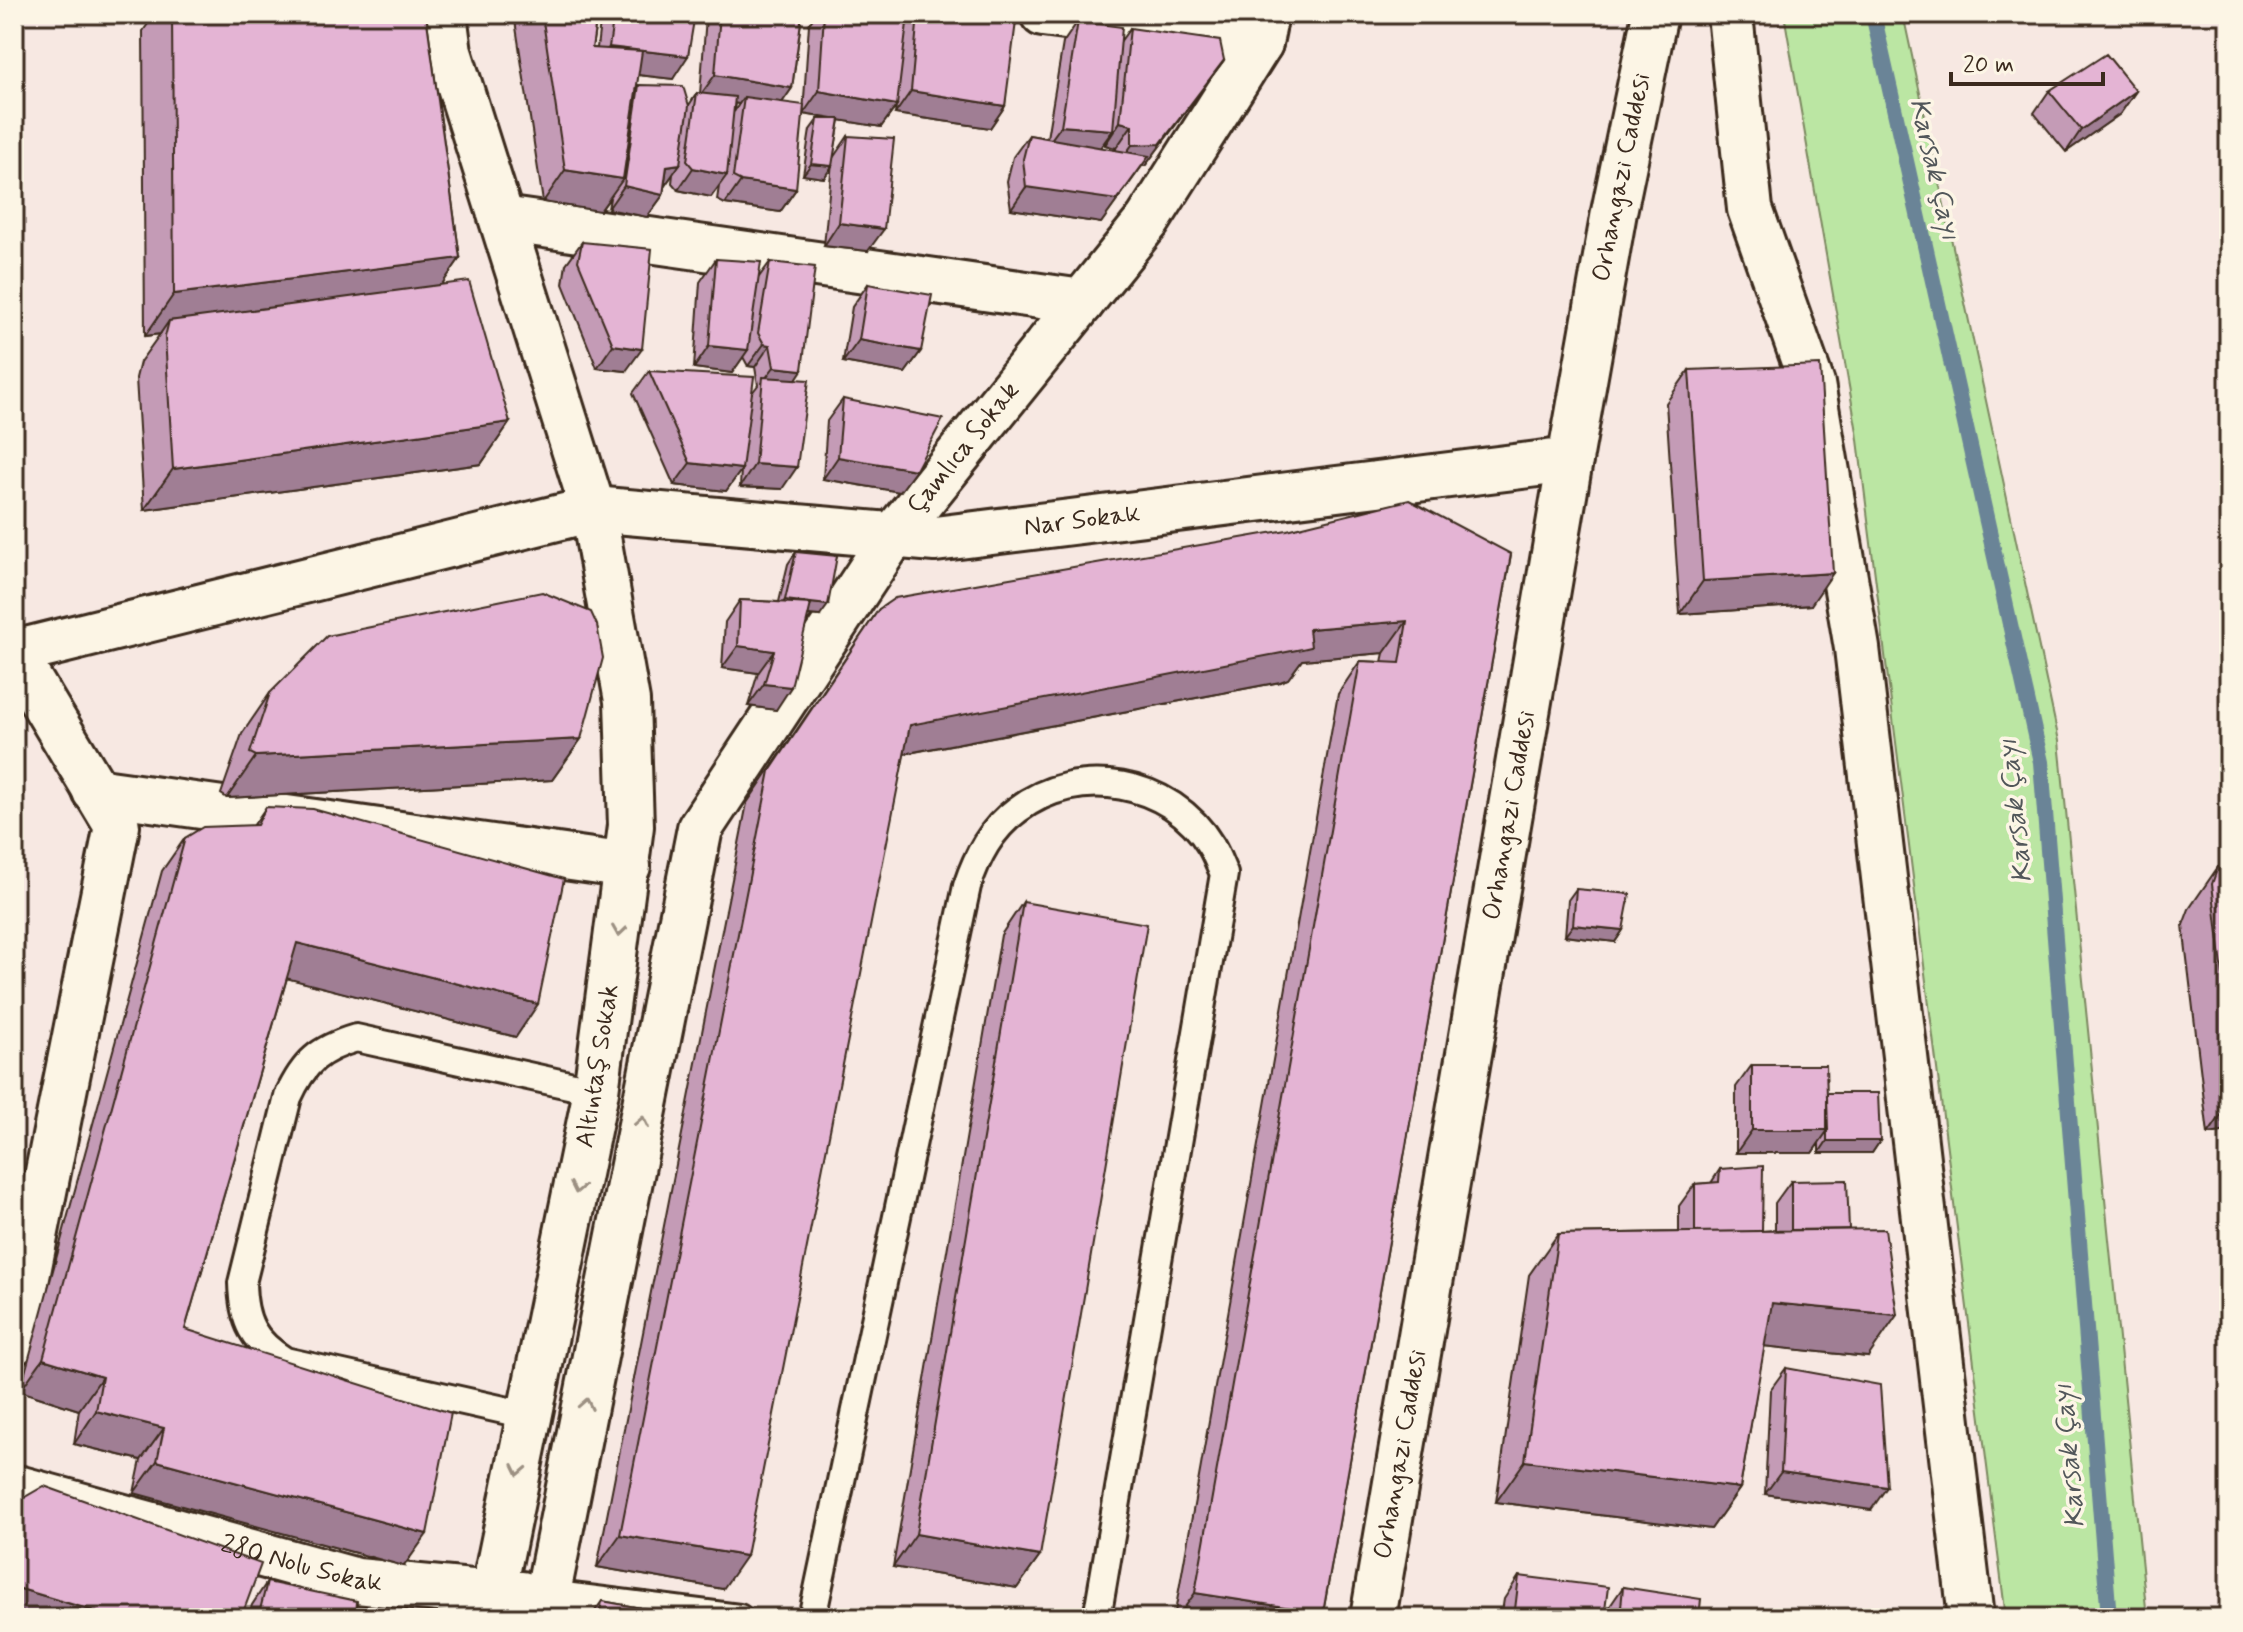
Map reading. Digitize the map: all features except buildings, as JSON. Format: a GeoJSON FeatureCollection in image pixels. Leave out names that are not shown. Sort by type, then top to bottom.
{"type":"FeatureCollection","features":[{"type":"Feature","properties":{"kind":"street","name":"Altıntaş Sokak"},"geometry":{"type":"LineString","coordinates":[[444,14],[449,52],[593,509],[627,701],[630,846],[596,1091],[490,1606]]}},
{"type":"Feature","properties":{"kind":"street"},"geometry":{"type":"LineString","coordinates":[[1043,14],[1263,28]]}},
{"type":"Feature","properties":{"kind":"street","name":"Orhangazi Caddesi"},"geometry":{"type":"LineString","coordinates":[[1373,1618],[1570,460],[1614,212],[1655,14]]}},
{"type":"Feature","properties":{"kind":"street"},"geometry":{"type":"LineString","coordinates":[[1730,14],[1750,209],[1812,384],[1857,648],[1971,1618]]}},
{"type":"Feature","properties":{"kind":"street","name":"Çamlıca Sokak"},"geometry":{"type":"LineString","coordinates":[[700,828],[893,536],[1148,220],[1263,28]]}},
{"type":"Feature","properties":{"kind":"street"},"geometry":{"type":"LineString","coordinates":[[502,219],[1082,302]]}},
{"type":"Feature","properties":{"kind":"street","name":"Nar Sokak"},"geometry":{"type":"LineString","coordinates":[[14,654],[593,509],[935,539],[1570,460]]}},
{"type":"Feature","properties":{"kind":"street"},"geometry":{"type":"LineString","coordinates":[[14,654],[117,826],[14,1342]]}},
{"type":"Feature","properties":{"kind":"street"},"geometry":{"type":"LineString","coordinates":[[95,791],[630,846],[700,828]]}},
{"type":"Feature","properties":{"kind":"street","name":"Altıntaş Sokak"},"geometry":{"type":"LineString","coordinates":[[545,1606],[700,828]]}},
{"type":"Feature","properties":{"kind":"street","name":"280 Nolu Sokak"},"geometry":{"type":"LineString","coordinates":[[14,1487],[357,1581],[490,1606],[545,1606]]}},
{"type":"Feature","properties":{"kind":"lane"},"geometry":{"type":"LineString","coordinates":[[812,1618],[964,902],[976,859],[994,832],[1016,810],[1044,793],[1076,784],[1110,783],[1142,790],[1172,805],[1194,824],[1211,846],[1224,874],[1097,1618]]}},
{"type":"Feature","properties":{"kind":"lane"},"geometry":{"type":"LineString","coordinates":[[531,1416],[285,1361],[258,1341],[249,1326],[242,1305],[242,1283],[288,1097],[297,1076],[311,1059],[332,1045],[356,1038],[596,1091]]}},
{"type":"Feature","properties":{"kind":"lane","name":"280 Nolu Sokak"},"geometry":{"type":"LineString","coordinates":[[545,1606],[739,1618]]}},
{"type":"Feature","properties":{"kind":"green space"},"geometry":{"type":"Polygon","coordinates":[[[1784,14],[1903,14],[2059,741],[2147,1618],[2006,1618],[1857,432],[1784,14]]]}},
{"type":"Feature","properties":{"kind":"waterway","name":"Karsak Çayı"},"geometry":{"type":"LineString","coordinates":[[1873,14],[2041,762],[2109,1618]]}}]}
